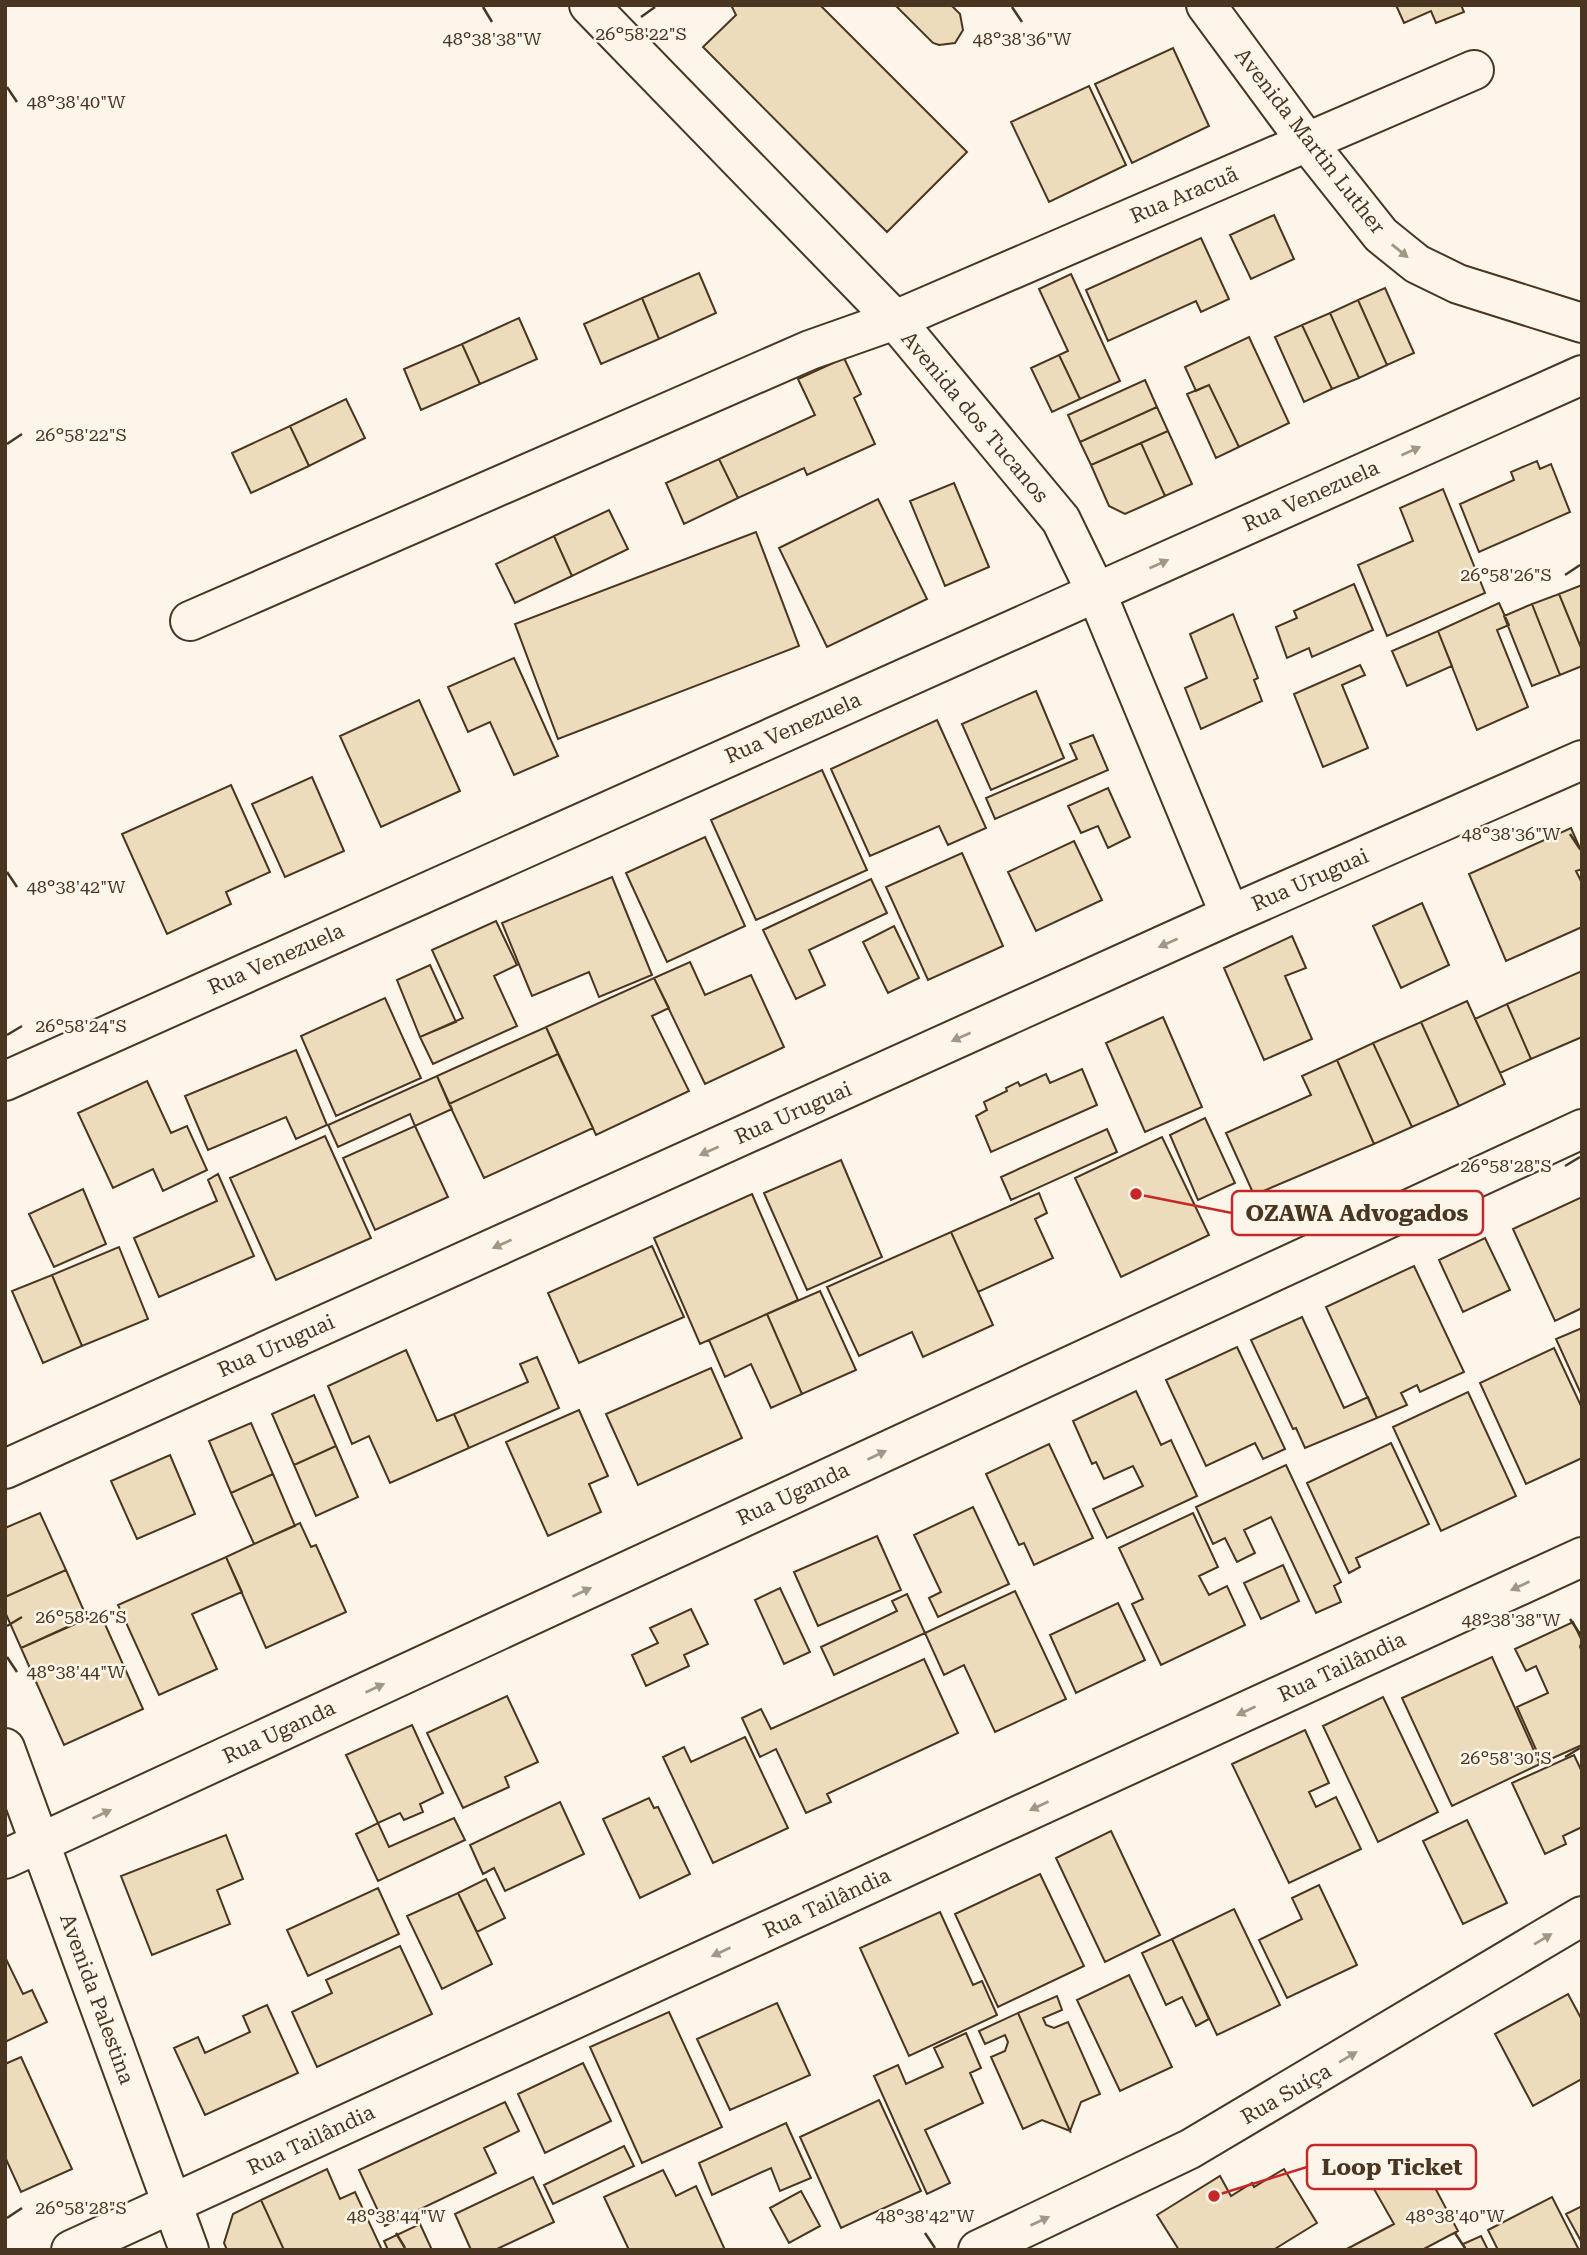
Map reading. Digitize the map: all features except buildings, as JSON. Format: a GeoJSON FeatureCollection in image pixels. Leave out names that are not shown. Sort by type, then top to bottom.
{"type":"FeatureCollection","features":[{"type":"Feature","properties":{"kind":"street","name":"Avenida dos Tucanos"},"geometry":{"type":"LineString","coordinates":[[589,5],[895,320],[1061,520],[1096,592],[1230,915]]}},
{"type":"Feature","properties":{"kind":"street","name":"Avenida Martin Luther"},"geometry":{"type":"LineString","coordinates":[[1206,5],[1307,142],[1381,235],[1417,264],[1458,284],[1582,323]]}},
{"type":"Feature","properties":{"kind":"street","name":"Rua Aracuã"},"geometry":{"type":"LineString","coordinates":[[190,621],[810,350],[895,320],[1474,70]]}},
{"type":"Feature","properties":{"kind":"street","name":"Rua Venezuela"},"geometry":{"type":"LineString","coordinates":[[5,1081],[1582,375]]}},
{"type":"Feature","properties":{"kind":"street","name":"Rua Uruguai"},"geometry":{"type":"LineString","coordinates":[[5,1469],[1230,915],[1582,760]]}},
{"type":"Feature","properties":{"kind":"street","name":"Rua Uganda"},"geometry":{"type":"LineString","coordinates":[[5,1859],[1582,1129]]}},
{"type":"Feature","properties":{"kind":"street","name":"Rua Tailândia"},"geometry":{"type":"LineString","coordinates":[[71,2250],[1582,1557]]}},
{"type":"Feature","properties":{"kind":"street","name":"Avenida Palestina"},"geometry":{"type":"LineString","coordinates":[[5,1748],[189,2250]]}},
{"type":"Feature","properties":{"kind":"street","name":"Rua Suíça"},"geometry":{"type":"LineString","coordinates":[[978,2250],[1190,2149],[1582,1916]]}},
{"type":"Feature","properties":{"kind":"place","name":"OZAWA Advogados"},"geometry":{"type":"Point","coordinates":[1136,1194]}},
{"type":"Feature","properties":{"kind":"place","name":"Loop Ticket"},"geometry":{"type":"Point","coordinates":[1214,2196]}}]}
